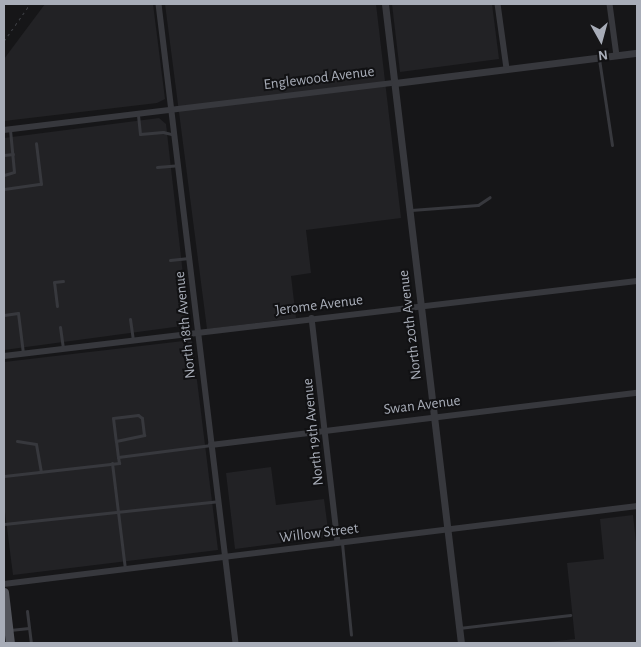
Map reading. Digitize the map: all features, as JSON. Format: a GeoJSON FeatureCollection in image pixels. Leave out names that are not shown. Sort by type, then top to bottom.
{"type":"FeatureCollection","features":[{"type":"Feature","properties":{"kind":"main road"},"geometry":{"type":"LineString","coordinates":[[4,592],[10,643]]}},
{"type":"Feature","properties":{"kind":"street","name":"North 18th Avenue"},"geometry":{"type":"LineString","coordinates":[[159,4],[236,643]]}},
{"type":"Feature","properties":{"kind":"street","name":"North 20th Avenue"},"geometry":{"type":"LineString","coordinates":[[385,4],[461,643]]}},
{"type":"Feature","properties":{"kind":"street"},"geometry":{"type":"LineString","coordinates":[[498,4],[507,69]]}},
{"type":"Feature","properties":{"kind":"street"},"geometry":{"type":"LineString","coordinates":[[610,4],[617,56]]}},
{"type":"Feature","properties":{"kind":"street","name":"Englewood Avenue"},"geometry":{"type":"LineString","coordinates":[[7,130],[637,53]]}},
{"type":"Feature","properties":{"kind":"street","name":"Jerome Avenue"},"geometry":{"type":"LineString","coordinates":[[4,356],[637,281]]}},
{"type":"Feature","properties":{"kind":"street","name":"North 19th Avenue"},"geometry":{"type":"LineString","coordinates":[[312,318],[340,543]]}},
{"type":"Feature","properties":{"kind":"street","name":"Swan Avenue"},"geometry":{"type":"LineString","coordinates":[[211,445],[325,429],[637,393]]}},
{"type":"Feature","properties":{"kind":"street","name":"Willow Street"},"geometry":{"type":"LineString","coordinates":[[4,584],[637,506]]}},
{"type":"Feature","properties":{"kind":"lane"},"geometry":{"type":"LineString","coordinates":[[599,58],[612,145]]}},
{"type":"Feature","properties":{"kind":"lane"},"geometry":{"type":"LineString","coordinates":[[138,114],[140,134],[163,132],[175,136]]}},
{"type":"Feature","properties":{"kind":"lane"},"geometry":{"type":"LineString","coordinates":[[4,175],[14,172],[13,154],[7,130]]}},
{"type":"Feature","properties":{"kind":"lane"},"geometry":{"type":"LineString","coordinates":[[4,189],[41,184],[36,143]]}},
{"type":"Feature","properties":{"kind":"lane"},"geometry":{"type":"LineString","coordinates":[[4,155],[13,154]]}},
{"type":"Feature","properties":{"kind":"lane"},"geometry":{"type":"LineString","coordinates":[[157,167],[179,165]]}},
{"type":"Feature","properties":{"kind":"lane"},"geometry":{"type":"LineString","coordinates":[[410,210],[478,205],[490,197]]}},
{"type":"Feature","properties":{"kind":"lane"},"geometry":{"type":"LineString","coordinates":[[170,260],[190,258]]}},
{"type":"Feature","properties":{"kind":"lane"},"geometry":{"type":"LineString","coordinates":[[57,306],[54,282],[63,281]]}},
{"type":"Feature","properties":{"kind":"lane"},"geometry":{"type":"LineString","coordinates":[[4,315],[18,313],[23,354]]}},
{"type":"Feature","properties":{"kind":"lane"},"geometry":{"type":"LineString","coordinates":[[130,319],[133,341]]}},
{"type":"Feature","properties":{"kind":"lane"},"geometry":{"type":"LineString","coordinates":[[60,327],[63,349]]}},
{"type":"Feature","properties":{"kind":"lane"},"geometry":{"type":"LineString","coordinates":[[4,476],[119,463],[118,457],[113,418],[138,414],[142,418],[144,435],[116,441]]}},
{"type":"Feature","properties":{"kind":"lane"},"geometry":{"type":"LineString","coordinates":[[17,441],[36,444],[41,472]]}},
{"type":"Feature","properties":{"kind":"lane"},"geometry":{"type":"LineString","coordinates":[[118,457],[211,445]]}},
{"type":"Feature","properties":{"kind":"lane"},"geometry":{"type":"LineString","coordinates":[[112,463],[125,569]]}},
{"type":"Feature","properties":{"kind":"lane"},"geometry":{"type":"LineString","coordinates":[[4,524],[219,501]]}},
{"type":"Feature","properties":{"kind":"lane"},"geometry":{"type":"LineString","coordinates":[[340,543],[351,635]]}},
{"type":"Feature","properties":{"kind":"lane"},"geometry":{"type":"LineString","coordinates":[[27,611],[31,643]]}},
{"type":"Feature","properties":{"kind":"lane"},"geometry":{"type":"LineString","coordinates":[[459,628],[570,616]]}},
{"type":"Feature","properties":{"kind":"lane"},"geometry":{"type":"LineString","coordinates":[[8,630],[29,628]]}},
{"type":"Feature","properties":{"kind":"path"},"geometry":{"type":"LineString","coordinates":[[4,41],[30,4]]}},
{"type":"Feature","properties":{"kind":"shaded area"},"geometry":{"type":"Polygon","coordinates":[[[45,4],[153,4],[165,99],[157,103],[4,121],[4,59],[45,4]]]}},
{"type":"Feature","properties":{"kind":"shaded area"},"geometry":{"type":"Polygon","coordinates":[[[165,4],[376,4],[401,218],[306,230],[311,273],[291,276],[296,318],[207,329],[165,4]]]}},
{"type":"Feature","properties":{"kind":"shaded area"},"geometry":{"type":"Polygon","coordinates":[[[392,4],[492,4],[499,59],[400,72],[392,4]]]}},
{"type":"Feature","properties":{"kind":"shaded area"},"geometry":{"type":"Polygon","coordinates":[[[159,118],[166,124],[188,319],[182,326],[4,350],[4,138],[159,118]]]}},
{"type":"Feature","properties":{"kind":"shaded area"},"geometry":{"type":"Polygon","coordinates":[[[192,340],[218,550],[13,575],[4,504],[4,362],[192,340]]]}},
{"type":"Feature","properties":{"kind":"shaded area"},"geometry":{"type":"Polygon","coordinates":[[[271,467],[276,505],[324,499],[329,537],[235,549],[226,473],[271,467]]]}},
{"type":"Feature","properties":{"kind":"shaded area"},"geometry":{"type":"Polygon","coordinates":[[[633,515],[637,551],[637,643],[539,643],[575,639],[567,563],[604,559],[600,519],[633,515]]]}}]}
